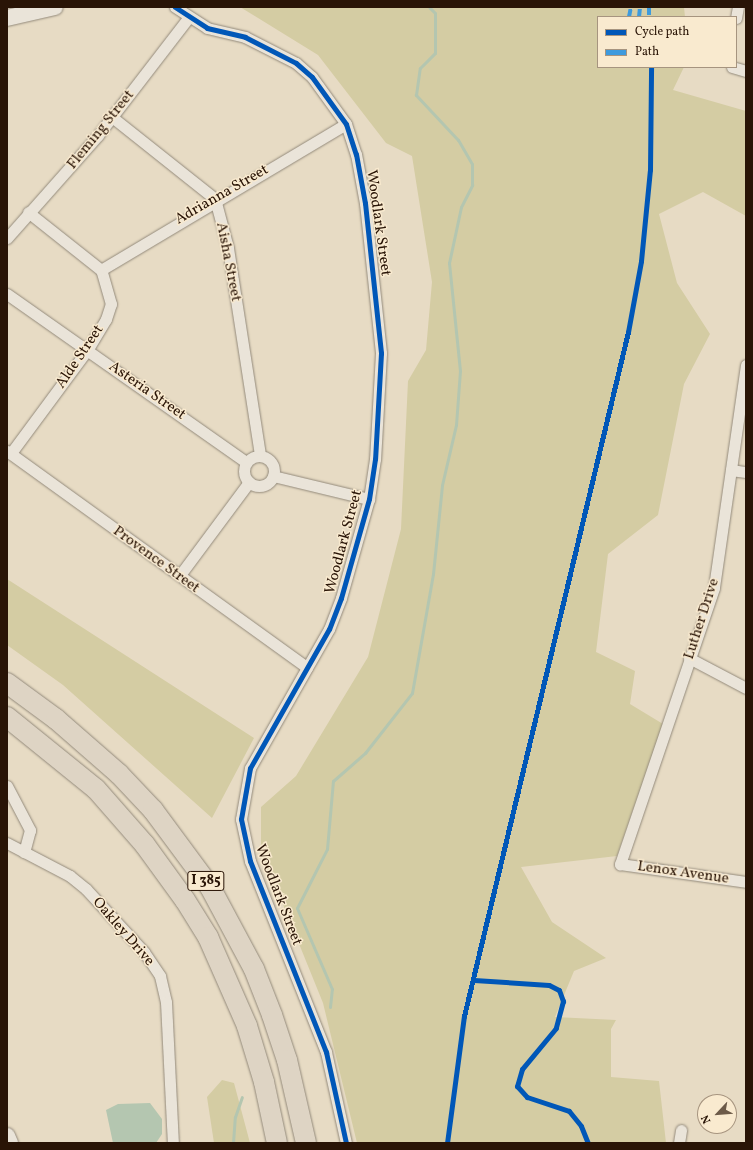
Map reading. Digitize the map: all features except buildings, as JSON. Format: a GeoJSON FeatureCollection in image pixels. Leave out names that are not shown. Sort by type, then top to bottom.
{"type":"FeatureCollection","features":[{"type":"Feature","properties":{"kind":"highway","name":"I 385"},"geometry":{"type":"LineString","coordinates":[[7,683],[56,718],[119,774],[158,817],[210,887],[254,969],[272,1015],[287,1060],[306,1143]]}},
{"type":"Feature","properties":{"kind":"highway","name":"I 385"},"geometry":{"type":"LineString","coordinates":[[7,717],[96,789],[146,845],[185,900],[208,937],[247,1026],[277,1143]]}},
{"type":"Feature","properties":{"kind":"street"},"geometry":{"type":"LineString","coordinates":[[7,18],[55,7]]}},
{"type":"Feature","properties":{"kind":"street","name":"Woodlark Street"},"geometry":{"type":"LineString","coordinates":[[175,7],[207,28],[245,37],[296,63],[329,97],[346,124],[356,154],[365,203],[381,353],[375,459],[369,499],[342,598],[307,667],[250,768],[241,818],[250,861],[326,1052],[346,1143]]}},
{"type":"Feature","properties":{"kind":"street","name":"Fleming Street"},"geometry":{"type":"LineString","coordinates":[[7,238],[112,117],[189,17]]}},
{"type":"Feature","properties":{"kind":"street"},"geometry":{"type":"LineString","coordinates":[[736,68],[746,71]]}},
{"type":"Feature","properties":{"kind":"street"},"geometry":{"type":"LineString","coordinates":[[112,117],[215,198]]}},
{"type":"Feature","properties":{"kind":"street","name":"Adrianna Street"},"geometry":{"type":"LineString","coordinates":[[101,270],[215,198],[346,124]]}},
{"type":"Feature","properties":{"kind":"street","name":"Aisha Street"},"geometry":{"type":"LineString","coordinates":[[215,198],[228,248],[260,455]]}},
{"type":"Feature","properties":{"kind":"street"},"geometry":{"type":"LineString","coordinates":[[28,212],[101,270]]}},
{"type":"Feature","properties":{"kind":"street","name":"Alde Street"},"geometry":{"type":"LineString","coordinates":[[9,452],[88,349],[111,304],[101,270]]}},
{"type":"Feature","properties":{"kind":"street","name":"Asteria Street"},"geometry":{"type":"LineString","coordinates":[[7,294],[88,349],[246,462]]}},
{"type":"Feature","properties":{"kind":"street","name":"Luther Drive"},"geometry":{"type":"LineString","coordinates":[[620,864],[688,658],[714,588],[746,365]]}},
{"type":"Feature","properties":{"kind":"street","name":"Provence Street"},"geometry":{"type":"LineString","coordinates":[[9,452],[180,575],[224,610],[307,667]]}},
{"type":"Feature","properties":{"kind":"street"},"geometry":{"type":"LineString","coordinates":[[260,455],[273,464],[273,476],[266,484],[249,482],[244,474],[246,462],[260,455]]}},
{"type":"Feature","properties":{"kind":"street"},"geometry":{"type":"LineString","coordinates":[[731,470],[746,472]]}},
{"type":"Feature","properties":{"kind":"street"},"geometry":{"type":"LineString","coordinates":[[273,476],[369,499]]}},
{"type":"Feature","properties":{"kind":"street"},"geometry":{"type":"LineString","coordinates":[[180,575],[249,482]]}},
{"type":"Feature","properties":{"kind":"street"},"geometry":{"type":"LineString","coordinates":[[688,658],[746,688]]}},
{"type":"Feature","properties":{"kind":"street"},"geometry":{"type":"LineString","coordinates":[[7,786],[30,830],[24,852]]}},
{"type":"Feature","properties":{"kind":"street","name":"Oakley Drive"},"geometry":{"type":"LineString","coordinates":[[7,843],[70,876],[86,889],[144,952],[160,976],[167,1009],[173,1143]]}},
{"type":"Feature","properties":{"kind":"street","name":"Lenox Avenue"},"geometry":{"type":"LineString","coordinates":[[620,864],[746,882]]}},
{"type":"Feature","properties":{"kind":"street"},"geometry":{"type":"LineString","coordinates":[[679,1143],[681,1130]]}},
{"type":"Feature","properties":{"kind":"street"},"geometry":{"type":"LineString","coordinates":[[7,1136],[10,1143]]}},
{"type":"Feature","properties":{"kind":"shaded area"},"geometry":{"type":"Polygon","coordinates":[[[240,7],[684,7],[685,16],[597,16],[597,68],[684,68],[673,90],[746,111],[746,216],[703,192],[659,214],[677,283],[710,334],[684,384],[658,515],[608,554],[596,652],[635,671],[630,704],[663,724],[617,856],[521,867],[552,922],[606,958],[574,971],[555,1017],[616,1020],[611,1029],[611,1077],[659,1081],[666,1143],[357,1143],[323,1003],[261,850],[261,807],[296,776],[368,657],[401,529],[408,381],[426,350],[432,282],[412,156],[386,143],[318,55],[240,7]]]}},
{"type":"Feature","properties":{"kind":"shaded area"},"geometry":{"type":"Polygon","coordinates":[[[7,579],[254,738],[212,818],[63,685],[7,645],[7,579]]]}},
{"type":"Feature","properties":{"kind":"shaded area"},"geometry":{"type":"Polygon","coordinates":[[[222,1080],[234,1083],[250,1143],[214,1143],[207,1097],[222,1080]]]}},
{"type":"Feature","properties":{"kind":"shaded area"},"geometry":{"type":"Polygon","coordinates":[[[150,1103],[162,1119],[162,1134],[156,1143],[113,1143],[106,1110],[118,1104],[150,1103]]]}},
{"type":"Feature","properties":{"kind":"waterway"},"geometry":{"type":"LineString","coordinates":[[330,1007],[332,989],[297,908],[327,849],[333,781],[365,753],[412,693],[433,574],[442,485],[456,425],[460,371],[449,263],[461,207],[472,185],[472,164],[458,140],[416,95],[420,68],[435,53],[435,13],[429,7]]}},
{"type":"Feature","properties":{"kind":"waterway"},"geometry":{"type":"LineString","coordinates":[[233,1143],[235,1117],[242,1097]]}},
{"type":"Feature","properties":{"kind":"marked path"},"geometry":{"type":"LineString","coordinates":[[629,16],[631,7]]}},
{"type":"Feature","properties":{"kind":"marked path"},"geometry":{"type":"LineString","coordinates":[[639,16],[640,7]]}},
{"type":"Feature","properties":{"kind":"marked path"},"geometry":{"type":"LineString","coordinates":[[649,7],[649,16]]}},
{"type":"Feature","properties":{"kind":"cycle path"},"geometry":{"type":"LineString","coordinates":[[175,7],[207,28],[245,37],[296,63],[312,77],[346,124],[356,154],[365,203],[381,353],[375,459],[369,499],[341,598],[329,629],[250,768],[241,819],[250,861],[326,1052],[346,1143]]}},
{"type":"Feature","properties":{"kind":"cycle path"},"geometry":{"type":"LineString","coordinates":[[447,1143],[464,1016],[628,332],[641,261],[650,170],[651,68]]}},
{"type":"Feature","properties":{"kind":"cycle path"},"geometry":{"type":"LineString","coordinates":[[474,980],[549,985],[559,990],[563,1001],[556,1028],[522,1069],[517,1086],[527,1097],[569,1111],[581,1126],[588,1143]]}}]}
